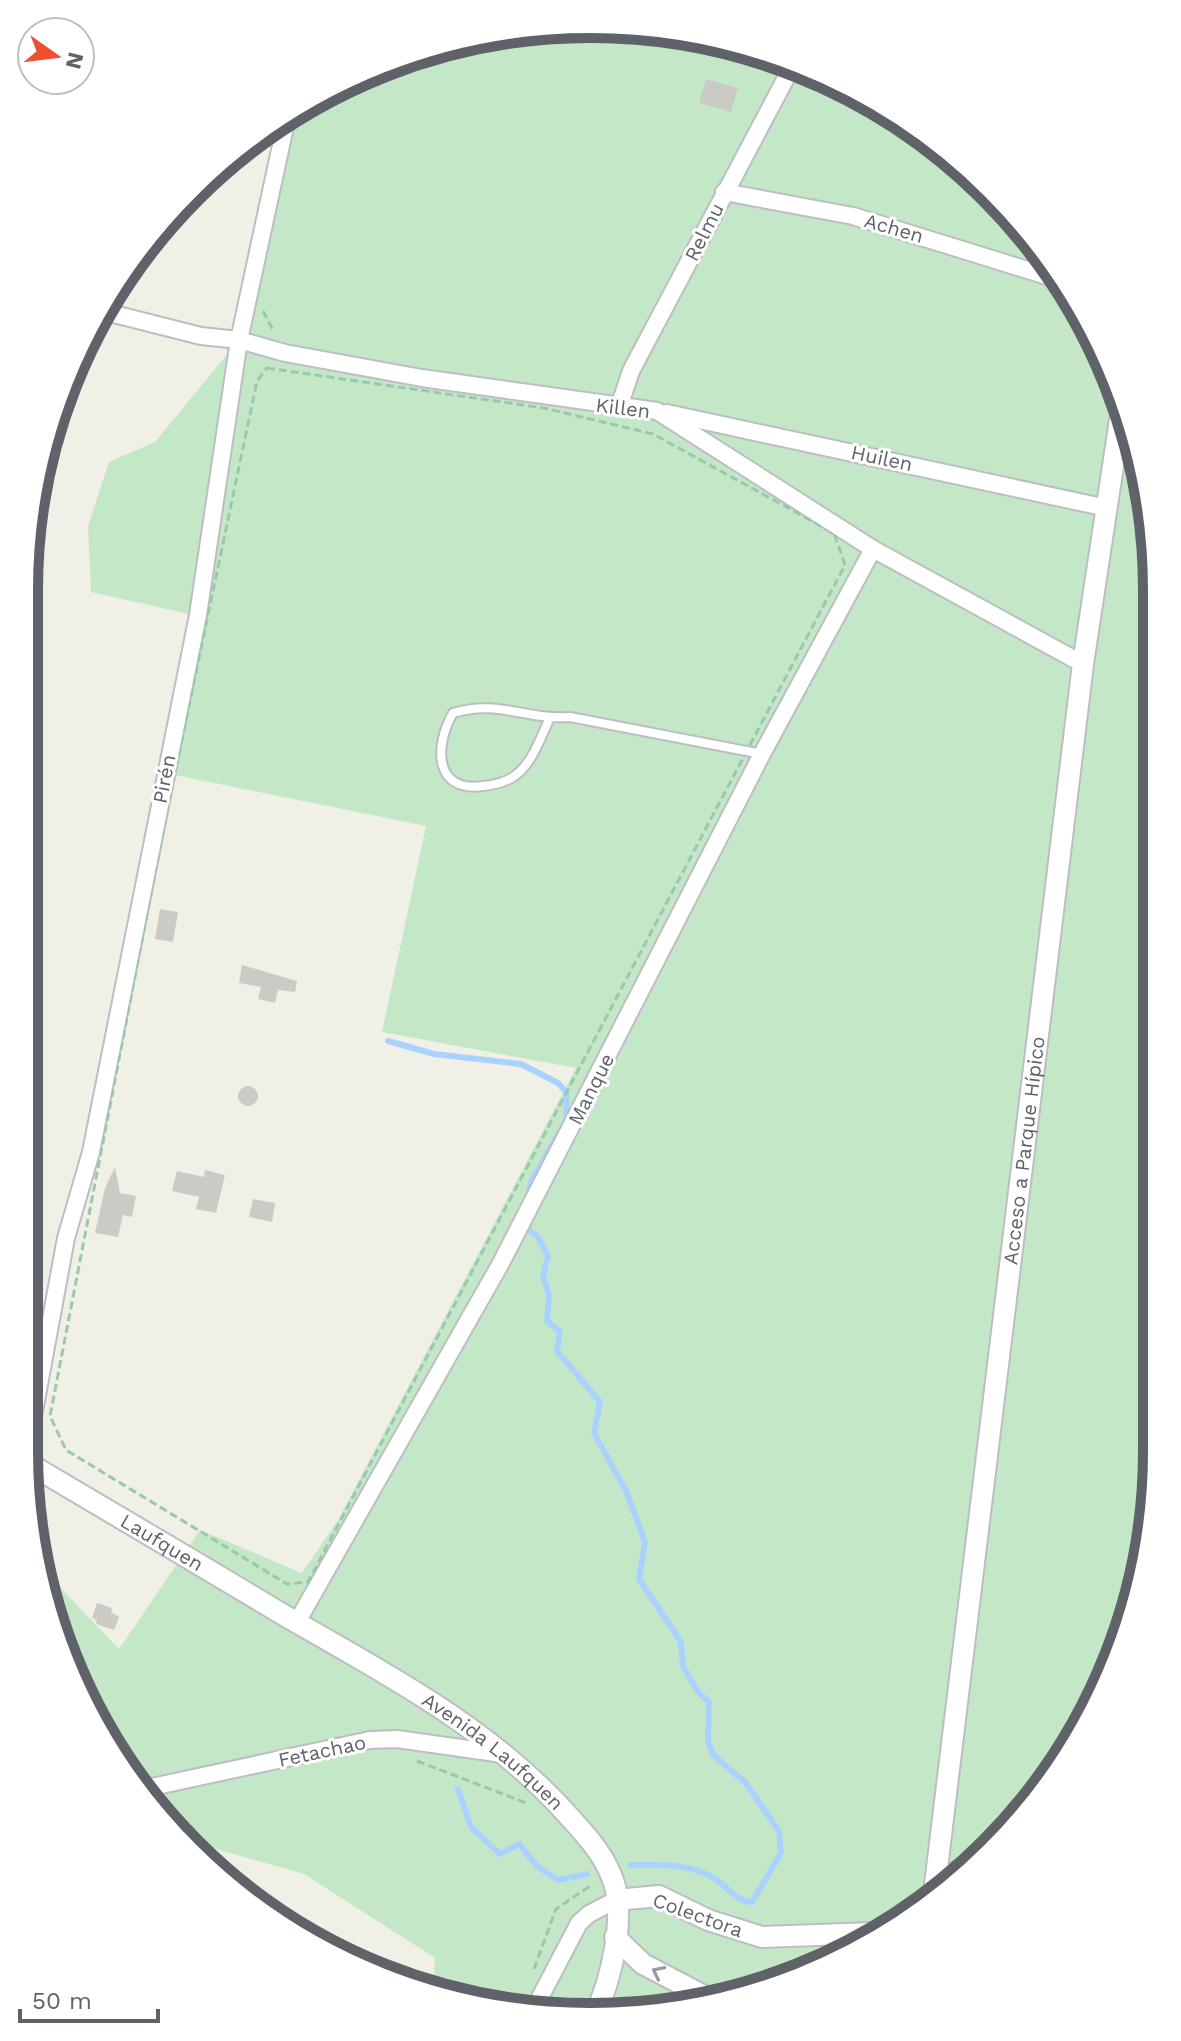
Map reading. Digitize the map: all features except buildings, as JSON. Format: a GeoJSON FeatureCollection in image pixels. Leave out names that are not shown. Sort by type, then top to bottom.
{"type":"FeatureCollection","features":[{"type":"Feature","properties":{"kind":"street","name":"Relmu"},"geometry":{"type":"LineString","coordinates":[[620,404],[631,371],[788,75]]}},
{"type":"Feature","properties":{"kind":"street","name":"Pirén"},"geometry":{"type":"LineString","coordinates":[[38,1390],[66,1238],[91,1152],[198,615],[239,340],[284,131]]}},
{"type":"Feature","properties":{"kind":"street","name":"Achen"},"geometry":{"type":"LineString","coordinates":[[724,192],[853,216],[1044,275]]}},
{"type":"Feature","properties":{"kind":"street","name":"Killen"},"geometry":{"type":"LineString","coordinates":[[112,314],[201,336],[239,340],[285,353],[422,378],[575,402],[620,404],[657,411],[873,549],[1083,664]]}},
{"type":"Feature","properties":{"kind":"street","name":"Huilen"},"geometry":{"type":"LineString","coordinates":[[657,411],[1107,508]]}},
{"type":"Feature","properties":{"kind":"street","name":"Acceso a Parque Hípico"},"geometry":{"type":"LineString","coordinates":[[935,1882],[1083,664],[1119,429]]}},
{"type":"Feature","properties":{"kind":"street","name":"Manque"},"geometry":{"type":"LineString","coordinates":[[297,1622],[501,1263],[754,752],[873,549]]}},
{"type":"Feature","properties":{"kind":"street","name":"Laufquen"},"geometry":{"type":"LineString","coordinates":[[39,1469],[297,1622]]}},
{"type":"Feature","properties":{"kind":"street","name":"Avenida Laufquen"},"geometry":{"type":"LineString","coordinates":[[297,1622],[411,1688],[508,1755],[602,1856],[613,1878],[616,1900],[611,1975],[599,2003]]}},
{"type":"Feature","properties":{"kind":"street","name":"Fetachao"},"geometry":{"type":"LineString","coordinates":[[152,1787],[370,1740],[397,1739],[508,1755]]}},
{"type":"Feature","properties":{"kind":"street","name":"Colectora"},"geometry":{"type":"LineString","coordinates":[[539,2000],[579,1923],[616,1900],[659,1896],[708,1920],[762,1937],[858,1934]]}},
{"type":"Feature","properties":{"kind":"street"},"geometry":{"type":"LineString","coordinates":[[615,1937],[643,1964],[697,1992]]}},
{"type":"Feature","properties":{"kind":"lane"},"geometry":{"type":"LineString","coordinates":[[550,718],[530,758],[513,777],[474,788],[455,784],[444,776],[440,762],[441,746],[453,713],[491,706],[550,718],[570,717],[754,752]]}},
{"type":"Feature","properties":{"kind":"path"},"geometry":{"type":"LineString","coordinates":[[262,311],[274,332]]}},
{"type":"Feature","properties":{"kind":"path"},"geometry":{"type":"LineString","coordinates":[[267,368],[544,408],[653,434],[834,533],[845,565],[754,752],[308,1582],[287,1584],[66,1450],[50,1416],[68,1310],[198,658],[257,381],[267,368]]}},
{"type":"Feature","properties":{"kind":"path"},"geometry":{"type":"LineString","coordinates":[[411,1759],[532,1806]]}},
{"type":"Feature","properties":{"kind":"path"},"geometry":{"type":"LineString","coordinates":[[531,1978],[556,1909],[596,1883],[589,1872]]}},
{"type":"Feature","properties":{"kind":"green space"},"geometry":{"type":"Polygon","coordinates":[[[554,39],[627,39],[698,49],[768,67],[867,112],[927,152],[981,200],[1029,254],[1069,314],[1114,413],[1138,518],[1143,590],[1143,1450],[1142,1487],[1132,1558],[1114,1628],[1086,1695],[1050,1757],[1006,1815],[955,1866],[897,1910],[835,1946],[768,1974],[663,1998],[590,2003],[518,1998],[434,1980],[435,1958],[304,1874],[212,1848],[211,1852],[175,1815],[131,1757],[95,1695],[67,1628],[54,1581],[119,1649],[200,1530],[302,1573],[338,1520],[576,1068],[382,1032],[426,826],[165,773],[198,616],[91,592],[88,526],[109,462],[155,442],[239,340],[284,131],[314,112],[379,80],[448,57],[554,39]]]}},
{"type":"Feature","properties":{"kind":"waterway"},"geometry":{"type":"LineString","coordinates":[[388,1041],[434,1054],[521,1064],[558,1083],[566,1092],[567,1120]]}},
{"type":"Feature","properties":{"kind":"waterway"},"geometry":{"type":"LineString","coordinates":[[527,1202],[531,1182],[559,1133]]}},
{"type":"Feature","properties":{"kind":"waterway"},"geometry":{"type":"LineString","coordinates":[[528,1221],[529,1230],[538,1237],[548,1256],[543,1276],[549,1296],[547,1321],[560,1332],[557,1351],[600,1402],[594,1433],[627,1493],[645,1542],[639,1579],[681,1642],[683,1666],[698,1692],[709,1702],[708,1741],[713,1755],[745,1782],[779,1831],[781,1853],[752,1902],[741,1899],[705,1873],[673,1866],[631,1865]]}},
{"type":"Feature","properties":{"kind":"waterway"},"geometry":{"type":"LineString","coordinates":[[458,1789],[471,1827],[500,1854],[519,1844],[537,1866],[558,1880],[587,1874]]}}]}
